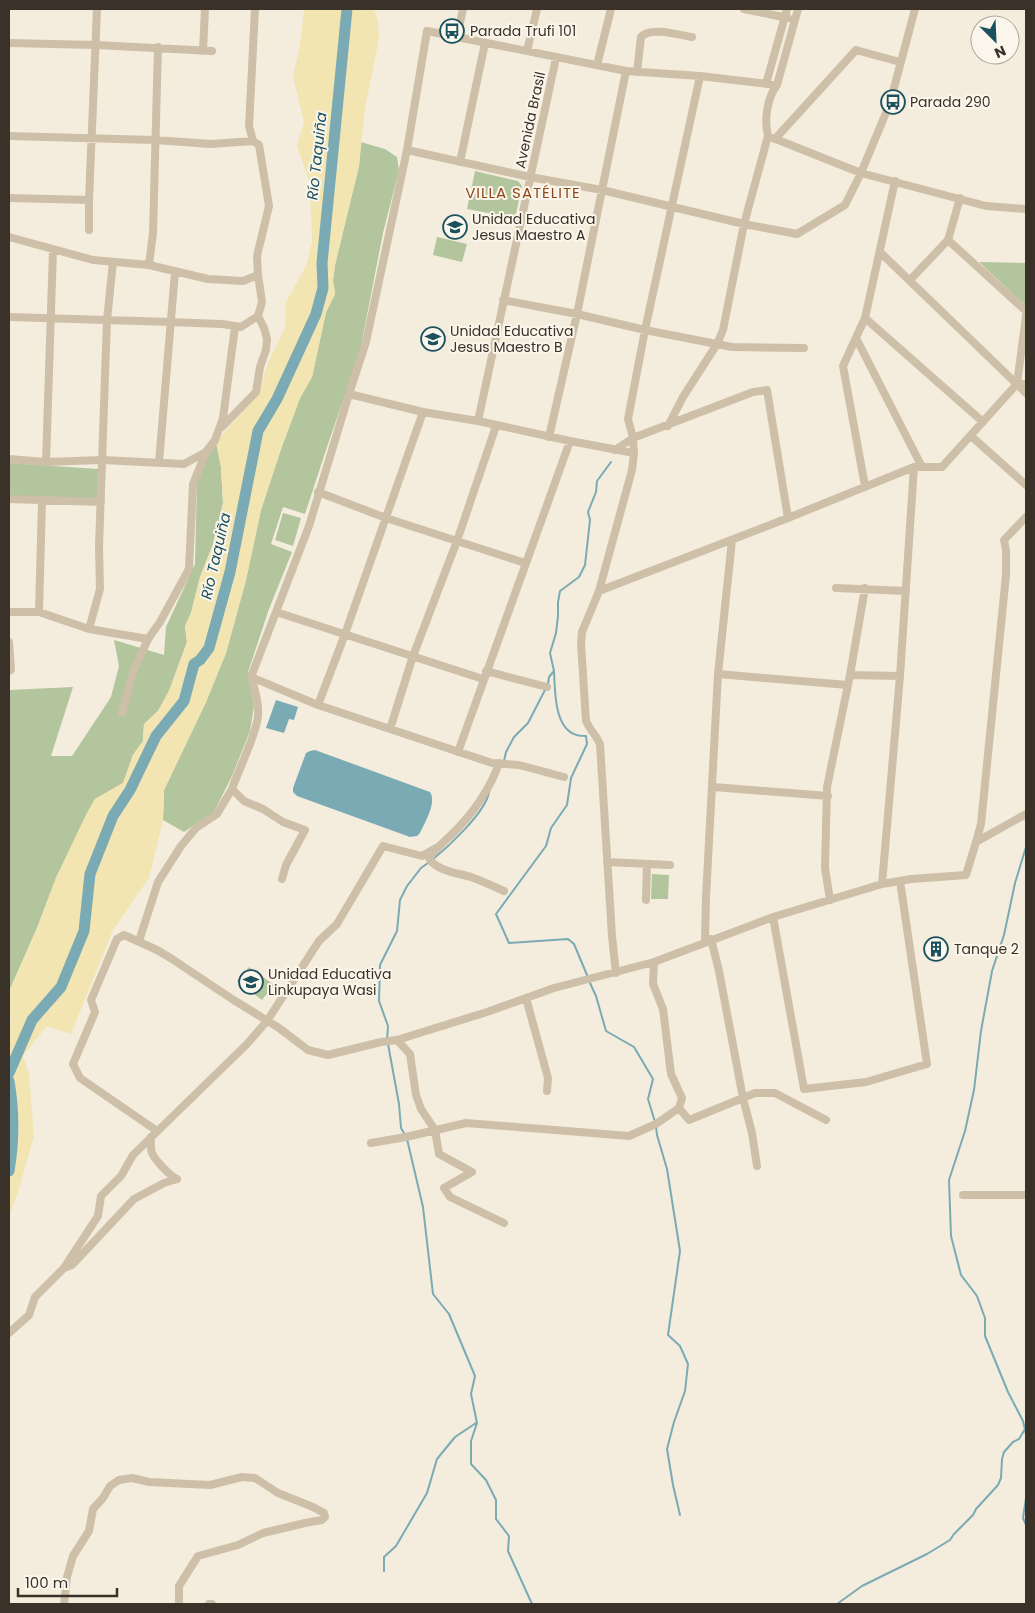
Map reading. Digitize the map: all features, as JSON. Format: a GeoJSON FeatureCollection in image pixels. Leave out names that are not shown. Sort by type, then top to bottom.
{"type":"FeatureCollection","features":[{"type":"Feature","properties":{"kind":"street"},"geometry":{"type":"LineString","coordinates":[[89,230],[97,9]]}},
{"type":"Feature","properties":{"kind":"street"},"geometry":{"type":"LineString","coordinates":[[203,51],[205,9]]}},
{"type":"Feature","properties":{"kind":"street"},"geometry":{"type":"LineString","coordinates":[[253,141],[248,126],[255,9]]}},
{"type":"Feature","properties":{"kind":"street"},"geometry":{"type":"LineString","coordinates":[[456,37],[463,9]]}},
{"type":"Feature","properties":{"kind":"street"},"geometry":{"type":"LineString","coordinates":[[527,51],[537,9]]}},
{"type":"Feature","properties":{"kind":"street"},"geometry":{"type":"LineString","coordinates":[[597,65],[611,9]]}},
{"type":"Feature","properties":{"kind":"street"},"geometry":{"type":"LineString","coordinates":[[744,9],[784,18],[795,18]]}},
{"type":"Feature","properties":{"kind":"street"},"geometry":{"type":"LineString","coordinates":[[766,84],[787,9]]}},
{"type":"Feature","properties":{"kind":"street"},"geometry":{"type":"LineString","coordinates":[[798,9],[777,85],[772,91],[769,102],[766,128],[771,137],[861,173],[986,206],[1026,209]]}},
{"type":"Feature","properties":{"kind":"street"},"geometry":{"type":"LineString","coordinates":[[407,150],[530,177],[602,190],[673,208],[797,234],[845,206],[890,103],[916,9]]}},
{"type":"Feature","properties":{"kind":"street"},"geometry":{"type":"LineString","coordinates":[[139,941],[158,882],[181,846],[196,828],[217,814],[232,789],[256,726],[258,714],[251,678],[309,526],[366,342],[407,150],[427,31],[626,71],[700,76],[777,85]]}},
{"type":"Feature","properties":{"kind":"street"},"geometry":{"type":"LineString","coordinates":[[637,72],[641,37],[644,33],[652,31],[692,38]]}},
{"type":"Feature","properties":{"kind":"street"},"geometry":{"type":"LineString","coordinates":[[9,42],[212,51]]}},
{"type":"Feature","properties":{"kind":"street"},"geometry":{"type":"LineString","coordinates":[[460,162],[485,43]]}},
{"type":"Feature","properties":{"kind":"street"},"geometry":{"type":"LineString","coordinates":[[149,265],[153,233],[158,48]]}},
{"type":"Feature","properties":{"kind":"street"},"geometry":{"type":"LineString","coordinates":[[668,426],[717,344],[723,330],[744,224],[771,137],[856,50],[900,62]]}},
{"type":"Feature","properties":{"kind":"street","name":"Avenida Brasil"},"geometry":{"type":"LineString","coordinates":[[478,421],[556,58]]}},
{"type":"Feature","properties":{"kind":"street"},"geometry":{"type":"LineString","coordinates":[[549,437],[626,71]]}},
{"type":"Feature","properties":{"kind":"street"},"geometry":{"type":"LineString","coordinates":[[616,973],[600,744],[586,721],[581,644],[585,623],[599,591],[628,485],[634,453],[633,438],[628,420],[645,330],[673,208],[700,76]]}},
{"type":"Feature","properties":{"kind":"street"},"geometry":{"type":"LineString","coordinates":[[9,136],[155,140],[211,144],[253,141],[259,145],[268,206],[257,256],[262,302],[258,316],[241,327],[222,324],[9,317]]}},
{"type":"Feature","properties":{"kind":"street"},"geometry":{"type":"LineString","coordinates":[[865,486],[843,366],[865,318],[895,181]]}},
{"type":"Feature","properties":{"kind":"street"},"geometry":{"type":"LineString","coordinates":[[9,198],[89,200]]}},
{"type":"Feature","properties":{"kind":"street"},"geometry":{"type":"LineString","coordinates":[[910,280],[948,240],[960,198]]}},
{"type":"Feature","properties":{"kind":"street"},"geometry":{"type":"LineString","coordinates":[[9,237],[93,260],[149,265],[208,279],[243,282],[258,274]]}},
{"type":"Feature","properties":{"kind":"street"},"geometry":{"type":"LineString","coordinates":[[948,240],[1026,311]]}},
{"type":"Feature","properties":{"kind":"street"},"geometry":{"type":"LineString","coordinates":[[46,462],[53,250]]}},
{"type":"Feature","properties":{"kind":"street"},"geometry":{"type":"LineString","coordinates":[[880,252],[1026,393]]}},
{"type":"Feature","properties":{"kind":"street"},"geometry":{"type":"LineString","coordinates":[[89,629],[100,589],[99,547],[107,320],[113,262]]}},
{"type":"Feature","properties":{"kind":"street"},"geometry":{"type":"LineString","coordinates":[[158,462],[176,272]]}},
{"type":"Feature","properties":{"kind":"street"},"geometry":{"type":"LineString","coordinates":[[503,300],[732,347],[804,348]]}},
{"type":"Feature","properties":{"kind":"street"},"geometry":{"type":"LineString","coordinates":[[218,430],[256,392],[267,339],[258,316]]}},
{"type":"Feature","properties":{"kind":"street"},"geometry":{"type":"LineString","coordinates":[[599,591],[865,486],[918,467],[942,467],[1016,384],[1026,316]]}},
{"type":"Feature","properties":{"kind":"street"},"geometry":{"type":"LineString","coordinates":[[865,318],[983,422]]}},
{"type":"Feature","properties":{"kind":"street"},"geometry":{"type":"LineString","coordinates":[[122,713],[134,670],[148,639],[160,622],[189,569],[194,484],[206,452],[215,440],[223,418],[235,326]]}},
{"type":"Feature","properties":{"kind":"street"},"geometry":{"type":"LineString","coordinates":[[856,338],[918,467],[882,884]]}},
{"type":"Feature","properties":{"kind":"street"},"geometry":{"type":"LineString","coordinates":[[1016,384],[1026,384]]}},
{"type":"Feature","properties":{"kind":"street"},"geometry":{"type":"LineString","coordinates":[[615,450],[633,438],[752,392],[767,390],[788,518]]}},
{"type":"Feature","properties":{"kind":"street"},"geometry":{"type":"LineString","coordinates":[[349,394],[424,412],[478,421],[570,442],[634,453]]}},
{"type":"Feature","properties":{"kind":"street"},"geometry":{"type":"LineString","coordinates":[[318,705],[424,412]]}},
{"type":"Feature","properties":{"kind":"street"},"geometry":{"type":"LineString","coordinates":[[390,729],[413,656],[457,541],[496,426]]}},
{"type":"Feature","properties":{"kind":"street"},"geometry":{"type":"LineString","coordinates":[[971,436],[1026,485]]}},
{"type":"Feature","properties":{"kind":"street"},"geometry":{"type":"LineString","coordinates":[[458,752],[570,442]]}},
{"type":"Feature","properties":{"kind":"street"},"geometry":{"type":"LineString","coordinates":[[9,459],[46,462],[102,460],[184,464],[206,452]]}},
{"type":"Feature","properties":{"kind":"street"},"geometry":{"type":"LineString","coordinates":[[318,492],[386,518],[525,563]]}},
{"type":"Feature","properties":{"kind":"street"},"geometry":{"type":"LineString","coordinates":[[9,499],[101,502]]}},
{"type":"Feature","properties":{"kind":"street"},"geometry":{"type":"LineString","coordinates":[[38,612],[42,501]]}},
{"type":"Feature","properties":{"kind":"street"},"geometry":{"type":"LineString","coordinates":[[154,1134],[80,1078],[73,1064],[95,1012],[91,1000],[118,938],[124,935],[172,959],[267,1020],[308,1050],[328,1055],[397,1040],[554,988],[654,962],[773,917],[882,884],[911,879],[966,875],[980,824],[1006,575],[1004,540],[1026,517]]}},
{"type":"Feature","properties":{"kind":"street"},"geometry":{"type":"LineString","coordinates":[[732,540],[718,674],[706,897],[708,941],[719,972],[757,1166]]}},
{"type":"Feature","properties":{"kind":"street"},"geometry":{"type":"LineString","coordinates":[[836,588],[865,588],[906,592]]}},
{"type":"Feature","properties":{"kind":"street"},"geometry":{"type":"LineString","coordinates":[[830,900],[825,868],[827,787],[835,757],[865,588]]}},
{"type":"Feature","properties":{"kind":"street"},"geometry":{"type":"LineString","coordinates":[[9,612],[38,612],[89,629],[148,639]]}},
{"type":"Feature","properties":{"kind":"street"},"geometry":{"type":"LineString","coordinates":[[276,612],[413,656],[485,675],[547,687]]}},
{"type":"Feature","properties":{"kind":"street"},"geometry":{"type":"LineString","coordinates":[[9,642],[11,670],[9,671]]}},
{"type":"Feature","properties":{"kind":"street"},"geometry":{"type":"LineString","coordinates":[[718,674],[848,685]]}},
{"type":"Feature","properties":{"kind":"street"},"geometry":{"type":"LineString","coordinates":[[850,675],[900,676]]}},
{"type":"Feature","properties":{"kind":"street"},"geometry":{"type":"LineString","coordinates":[[251,678],[318,705],[492,763],[519,765],[564,777]]}},
{"type":"Feature","properties":{"kind":"street"},"geometry":{"type":"LineString","coordinates":[[499,763],[495,774],[475,808],[457,830],[436,848],[428,858],[433,864],[441,868],[504,890]]}},
{"type":"Feature","properties":{"kind":"street"},"geometry":{"type":"LineString","coordinates":[[713,787],[828,796]]}},
{"type":"Feature","properties":{"kind":"street"},"geometry":{"type":"LineString","coordinates":[[232,789],[244,801],[263,809],[283,822],[305,830],[286,865],[282,880]]}},
{"type":"Feature","properties":{"kind":"street"},"geometry":{"type":"LineString","coordinates":[[976,842],[1026,814]]}},
{"type":"Feature","properties":{"kind":"street"},"geometry":{"type":"LineString","coordinates":[[9,1333],[29,1315],[35,1297],[64,1268],[98,1216],[101,1196],[121,1176],[133,1155],[240,1051],[267,1020],[319,941],[336,924],[383,846],[422,856],[436,848]]}},
{"type":"Feature","properties":{"kind":"street"},"geometry":{"type":"LineString","coordinates":[[607,862],[670,865]]}},
{"type":"Feature","properties":{"kind":"street"},"geometry":{"type":"LineString","coordinates":[[646,900],[647,864]]}},
{"type":"Feature","properties":{"kind":"street"},"geometry":{"type":"LineString","coordinates":[[773,917],[804,1089],[866,1082],[927,1064],[900,881]]}},
{"type":"Feature","properties":{"kind":"street"},"geometry":{"type":"LineString","coordinates":[[371,1143],[466,1123],[629,1136],[656,1124],[679,1108],[682,1098],[671,1074],[663,1009],[653,984],[654,962]]}},
{"type":"Feature","properties":{"kind":"street"},"geometry":{"type":"LineString","coordinates":[[526,998],[548,1078],[546,1090]]}},
{"type":"Feature","properties":{"kind":"street"},"geometry":{"type":"LineString","coordinates":[[397,1040],[410,1054],[416,1095],[421,1109],[435,1130],[439,1154],[472,1172],[444,1188],[450,1197],[504,1222]]}},
{"type":"Feature","properties":{"kind":"street"},"geometry":{"type":"LineString","coordinates":[[679,1108],[689,1120],[755,1093],[775,1093],[826,1120]]}},
{"type":"Feature","properties":{"kind":"street"},"geometry":{"type":"LineString","coordinates":[[64,1268],[72,1265],[134,1199],[177,1179],[164,1168],[152,1153],[150,1142],[154,1134]]}},
{"type":"Feature","properties":{"kind":"street"},"geometry":{"type":"LineString","coordinates":[[964,1195],[1026,1195]]}},
{"type":"Feature","properties":{"kind":"street"},"geometry":{"type":"LineString","coordinates":[[64,1604],[67,1577],[73,1556],[89,1531],[93,1509],[103,1498],[110,1486],[119,1480],[132,1478],[148,1482],[210,1485],[242,1477],[255,1478],[278,1493],[324,1513],[325,1517],[322,1520],[263,1533],[238,1545],[198,1556],[179,1586],[179,1604]]}},
{"type":"Feature","properties":{"kind":"green space"},"geometry":{"type":"Polygon","coordinates":[[[361,142],[385,149],[397,157],[399,170],[383,233],[360,351],[305,514],[283,507],[271,544],[292,552],[269,609],[248,672],[254,706],[250,731],[232,776],[214,812],[184,832],[163,820],[164,790],[206,702],[226,653],[246,580],[261,510],[300,398],[312,377],[326,312],[335,294],[333,280],[335,265],[359,166],[361,142]]]}},
{"type":"Feature","properties":{"kind":"green space"},"geometry":{"type":"Polygon","coordinates":[[[475,171],[518,181],[522,186],[515,218],[467,209],[475,171]]]}},
{"type":"Feature","properties":{"kind":"green space"},"geometry":{"type":"Polygon","coordinates":[[[437,237],[467,244],[462,262],[433,255],[437,237]]]}},
{"type":"Feature","properties":{"kind":"green space"},"geometry":{"type":"Polygon","coordinates":[[[979,262],[1026,263],[1026,304],[1024,304],[979,262]]]}},
{"type":"Feature","properties":{"kind":"green space"},"geometry":{"type":"Polygon","coordinates":[[[216,442],[221,467],[223,503],[213,544],[200,577],[191,613],[185,626],[187,642],[169,691],[158,711],[144,724],[143,741],[133,755],[123,783],[95,799],[87,813],[56,878],[37,928],[10,989],[9,999],[9,690],[73,687],[51,756],[72,756],[111,697],[119,666],[114,640],[164,655],[166,627],[195,564],[197,482],[209,451],[216,442]]]}},
{"type":"Feature","properties":{"kind":"green space"},"geometry":{"type":"Polygon","coordinates":[[[9,463],[98,469],[97,500],[9,496],[9,463]]]}},
{"type":"Feature","properties":{"kind":"green space"},"geometry":{"type":"Polygon","coordinates":[[[283,513],[301,518],[293,546],[275,540],[283,513]]]}},
{"type":"Feature","properties":{"kind":"green space"},"geometry":{"type":"Polygon","coordinates":[[[652,874],[669,875],[668,899],[651,899],[652,874]]]}},
{"type":"Feature","properties":{"kind":"green space"},"geometry":{"type":"Polygon","coordinates":[[[249,967],[274,985],[262,1000],[237,981],[249,967]]]}},
{"type":"Feature","properties":{"kind":"sand"},"geometry":{"type":"Polygon","coordinates":[[[304,9],[374,9],[378,21],[379,39],[365,108],[359,166],[335,265],[333,280],[335,294],[326,312],[312,377],[300,398],[261,510],[246,580],[226,653],[206,702],[164,790],[163,820],[149,878],[113,930],[71,1034],[47,1026],[23,1056],[29,1074],[34,1137],[9,1217],[10,990],[56,878],[87,813],[95,799],[123,783],[133,755],[143,741],[144,724],[158,711],[169,691],[187,642],[185,626],[191,613],[200,577],[213,544],[223,503],[221,467],[216,442],[259,393],[267,365],[285,328],[286,302],[306,266],[312,242],[310,184],[297,146],[304,122],[293,76],[300,46],[304,9]]]}},
{"type":"Feature","properties":{"kind":"water"},"geometry":{"type":"Polygon","coordinates":[[[276,700],[298,707],[294,720],[289,719],[284,733],[266,728],[276,700]]]}},
{"type":"Feature","properties":{"kind":"water"},"geometry":{"type":"Polygon","coordinates":[[[315,750],[430,792],[432,796],[431,807],[420,833],[417,836],[410,837],[297,796],[293,792],[293,788],[306,753],[315,750]]]}},
{"type":"Feature","properties":{"kind":"waterway","name":"Río Taquiña"},"geometry":{"type":"LineString","coordinates":[[9,1073],[32,1020],[61,987],[84,931],[90,874],[113,816],[130,790],[156,736],[184,701],[194,664],[200,660],[209,648],[230,572],[258,431],[277,399],[316,314],[323,288],[322,263],[347,9]]}},
{"type":"Feature","properties":{"kind":"waterway"},"geometry":{"type":"LineString","coordinates":[[548,684],[549,677],[554,671],[550,653],[556,633],[560,591],[579,577],[585,565],[590,520],[588,512],[596,492],[597,481],[611,462]]}},
{"type":"Feature","properties":{"kind":"waterway"},"geometry":{"type":"LineString","coordinates":[[554,671],[555,697],[559,715],[567,730],[575,735],[586,736],[587,744],[571,778],[567,805],[551,828],[546,846],[496,914],[509,943],[568,939],[574,944],[587,975]]}},
{"type":"Feature","properties":{"kind":"waterway"},"geometry":{"type":"LineString","coordinates":[[504,761],[506,752],[514,737],[528,723],[546,688]]}},
{"type":"Feature","properties":{"kind":"waterway"},"geometry":{"type":"LineString","coordinates":[[432,860],[474,819],[489,792]]}},
{"type":"Feature","properties":{"kind":"waterway"},"geometry":{"type":"LineString","coordinates":[[1026,847],[1015,883],[1004,935],[992,971],[981,1031],[974,1090],[965,1131],[949,1180],[951,1236],[961,1275],[977,1296],[985,1318],[985,1336],[1008,1392],[1023,1421],[1026,1434]]}},
{"type":"Feature","properties":{"kind":"waterway"},"geometry":{"type":"LineString","coordinates":[[387,1040],[388,1026],[379,1001],[380,965],[397,931],[400,900],[407,886],[421,868],[428,863]]}},
{"type":"Feature","properties":{"kind":"waterway"},"geometry":{"type":"LineString","coordinates":[[590,983],[596,996],[606,1031],[634,1047],[653,1079],[648,1099],[655,1122]]}},
{"type":"Feature","properties":{"kind":"waterway"},"geometry":{"type":"LineString","coordinates":[[388,1044],[399,1104],[401,1128],[405,1135]]}},
{"type":"Feature","properties":{"kind":"waterway","name":"Río Taquiña"},"geometry":{"type":"LineString","coordinates":[[9,1081],[13,1126],[9,1171]]}},
{"type":"Feature","properties":{"kind":"waterway"},"geometry":{"type":"LineString","coordinates":[[656,1127],[667,1169],[680,1251],[668,1335],[680,1346],[688,1364],[685,1391],[667,1449],[680,1515]]}},
{"type":"Feature","properties":{"kind":"waterway"},"geometry":{"type":"LineString","coordinates":[[407,1139],[423,1207],[433,1294],[449,1314],[475,1376],[471,1394],[477,1423],[471,1441],[471,1464],[486,1480],[496,1500],[496,1519],[509,1536],[508,1551],[532,1604]]}},
{"type":"Feature","properties":{"kind":"waterway"},"geometry":{"type":"LineString","coordinates":[[384,1571],[384,1557],[396,1546],[427,1493],[437,1459],[455,1437],[476,1423]]}},
{"type":"Feature","properties":{"kind":"waterway"},"geometry":{"type":"LineString","coordinates":[[837,1604],[862,1586],[927,1554],[950,1540],[998,1485],[1001,1478],[1004,1452],[1013,1442],[1019,1439],[1025,1429]]}},
{"type":"Feature","properties":{"kind":"waterway"},"geometry":{"type":"LineString","coordinates":[[1026,1498],[1023,1518],[1026,1525]]}},
{"type":"Feature","properties":{"kind":"place","name":"Parada Trufi 101"},"geometry":{"type":"Point","coordinates":[452,31]}},
{"type":"Feature","properties":{"kind":"place","name":"Parada 290"},"geometry":{"type":"Point","coordinates":[893,102]}},
{"type":"Feature","properties":{"kind":"place","name":"Unidad Educativa Jesus Maestro A"},"geometry":{"type":"Point","coordinates":[455,227]}},
{"type":"Feature","properties":{"kind":"place","name":"Unidad Educativa Jesus Maestro B"},"geometry":{"type":"Point","coordinates":[433,339]}},
{"type":"Feature","properties":{"kind":"place","name":"Tanque 2"},"geometry":{"type":"Point","coordinates":[936,949]}},
{"type":"Feature","properties":{"kind":"place","name":"Unidad Educativa Linkupaya Wasi"},"geometry":{"type":"Point","coordinates":[251,982]}},
{"type":"Feature","properties":{"kind":"district","name":"VILLA SATÉLITE"},"geometry":{"type":"Point","coordinates":[523,193]}}]}
